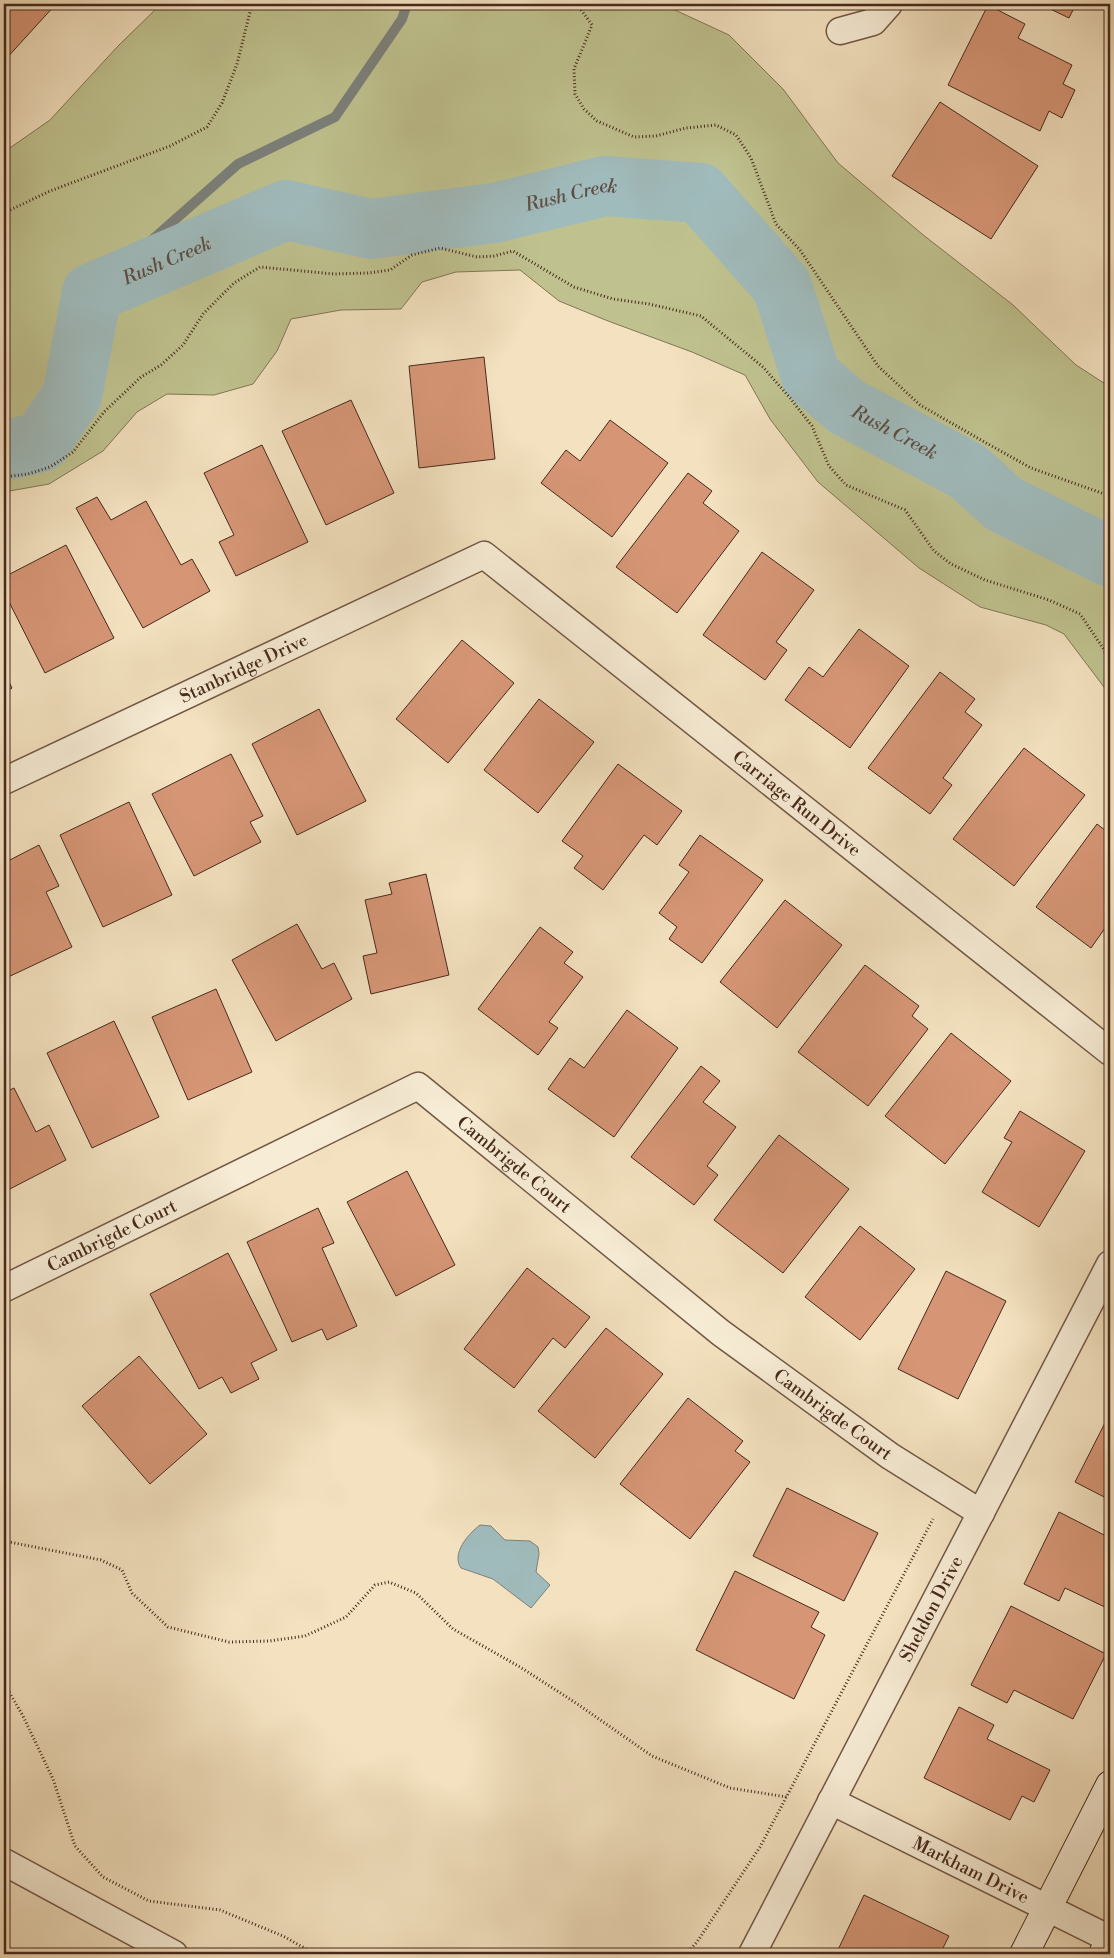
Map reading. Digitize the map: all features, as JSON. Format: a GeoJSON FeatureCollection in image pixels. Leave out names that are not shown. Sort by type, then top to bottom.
{"type":"FeatureCollection","features":[{"type":"Feature","properties":{"kind":"main road"},"geometry":{"type":"LineString","coordinates":[[1024,1954],[1110,1785]]}},
{"type":"Feature","properties":{"kind":"main road"},"geometry":{"type":"LineString","coordinates":[[1103,1954],[1110,1939]]}},
{"type":"Feature","properties":{"kind":"street"},"geometry":{"type":"LineString","coordinates":[[840,31],[873,22],[889,4]]}},
{"type":"Feature","properties":{"kind":"street","name":"Stanbridge Drive"},"geometry":{"type":"LineString","coordinates":[[4,780],[484,555]]}},
{"type":"Feature","properties":{"kind":"street","name":"Carriage Run Drive"},"geometry":{"type":"LineString","coordinates":[[484,555],[1110,1052]]}},
{"type":"Feature","properties":{"kind":"street","name":"Cambrigde Court"},"geometry":{"type":"LineString","coordinates":[[5,1288],[418,1086],[721,1333],[890,1456],[981,1513]]}},
{"type":"Feature","properties":{"kind":"street","name":"Sheldon Drive"},"geometry":{"type":"LineString","coordinates":[[752,1954],[1110,1264]]}},
{"type":"Feature","properties":{"kind":"street","name":"Markham Drive"},"geometry":{"type":"LineString","coordinates":[[831,1802],[1110,1939]]}},
{"type":"Feature","properties":{"kind":"street"},"geometry":{"type":"LineString","coordinates":[[4,1862],[174,1954]]}},
{"type":"Feature","properties":{"kind":"path"},"geometry":{"type":"LineString","coordinates":[[4,213],[50,191],[170,146],[208,127],[222,103],[237,64],[252,4]]}},
{"type":"Feature","properties":{"kind":"path"},"geometry":{"type":"LineString","coordinates":[[577,4],[592,25],[574,69],[575,94],[584,110],[596,121],[634,137],[656,136],[686,128],[716,125],[736,135],[751,158],[776,224],[800,250],[878,366],[920,405],[988,444],[1031,468],[1110,496]]}},
{"type":"Feature","properties":{"kind":"path"},"geometry":{"type":"LineString","coordinates":[[4,477],[28,474],[50,467],[73,452],[104,412],[141,377],[161,365],[183,345],[203,314],[234,283],[260,267],[334,274],[368,273],[390,270],[412,256],[440,248],[477,257],[494,256],[512,251],[574,287],[613,299],[649,304],[701,316],[763,367],[790,398],[812,426],[829,466],[846,485],[905,510],[934,551],[951,564],[985,580],[1049,600],[1080,614],[1110,662]]}},
{"type":"Feature","properties":{"kind":"path"},"geometry":{"type":"LineString","coordinates":[[686,1954],[697,1942],[760,1847],[947,1492]]}},
{"type":"Feature","properties":{"kind":"path"},"geometry":{"type":"LineString","coordinates":[[4,1541],[101,1560],[122,1570],[132,1593],[168,1627],[229,1642],[268,1641],[305,1636],[346,1617],[374,1585],[389,1582],[416,1593],[453,1629],[520,1667],[576,1702],[652,1756],[730,1788],[787,1797]]}},
{"type":"Feature","properties":{"kind":"path"},"geometry":{"type":"LineString","coordinates":[[4,1684],[23,1716],[53,1779],[75,1846],[103,1877],[149,1901],[220,1910],[283,1936],[315,1954]]}},
{"type":"Feature","properties":{"kind":"green space"},"geometry":{"type":"Polygon","coordinates":[[[161,4],[662,4],[729,35],[783,89],[838,163],[922,234],[1013,305],[1076,365],[1110,387],[1110,695],[1064,634],[1046,625],[980,607],[919,568],[818,482],[770,419],[745,375],[692,352],[559,301],[520,270],[456,272],[422,282],[401,309],[341,310],[291,319],[277,351],[253,384],[214,395],[167,394],[137,412],[103,451],[49,484],[4,492],[4,152],[50,120],[118,46],[161,4]]]}},
{"type":"Feature","properties":{"kind":"water"},"geometry":{"type":"Polygon","coordinates":[[[480,1525],[491,1526],[505,1540],[530,1541],[538,1547],[539,1554],[536,1572],[550,1585],[531,1608],[493,1579],[461,1568],[458,1563],[459,1551],[466,1539],[480,1525]]]}},
{"type":"Feature","properties":{"kind":"building"},"geometry":{"type":"Polygon","coordinates":[[[4,4],[56,4],[5,60],[4,59],[4,4]]]}},
{"type":"Feature","properties":{"kind":"building"},"geometry":{"type":"Polygon","coordinates":[[[1040,4],[1076,4],[1069,18],[1040,4]]]}},
{"type":"Feature","properties":{"kind":"building"},"geometry":{"type":"Polygon","coordinates":[[[988,5],[1025,24],[1018,38],[1072,65],[1063,84],[1075,90],[1062,118],[1049,111],[1040,131],[948,85],[988,5]]]}},
{"type":"Feature","properties":{"kind":"building"},"geometry":{"type":"Polygon","coordinates":[[[940,102],[1038,166],[991,239],[892,176],[940,102]]]}},
{"type":"Feature","properties":{"kind":"building"},"geometry":{"type":"Polygon","coordinates":[[[484,357],[495,459],[419,468],[409,366],[484,357]]]}},
{"type":"Feature","properties":{"kind":"building"},"geometry":{"type":"Polygon","coordinates":[[[351,400],[394,493],[326,525],[282,431],[351,400]]]}},
{"type":"Feature","properties":{"kind":"building"},"geometry":{"type":"Polygon","coordinates":[[[610,420],[668,463],[612,537],[541,483],[566,450],[580,461],[610,420]]]}},
{"type":"Feature","properties":{"kind":"building"},"geometry":{"type":"Polygon","coordinates":[[[262,445],[308,542],[236,576],[219,542],[234,535],[204,473],[262,445]]]}},
{"type":"Feature","properties":{"kind":"building"},"geometry":{"type":"Polygon","coordinates":[[[688,473],[712,491],[703,503],[739,531],[677,613],[616,567],[688,473]]]}},
{"type":"Feature","properties":{"kind":"building"},"geometry":{"type":"Polygon","coordinates":[[[97,497],[111,520],[146,501],[181,565],[192,559],[210,591],[143,628],[76,508],[97,497]]]}},
{"type":"Feature","properties":{"kind":"building"},"geometry":{"type":"Polygon","coordinates":[[[66,545],[114,638],[45,673],[4,592],[4,577],[66,545]]]}},
{"type":"Feature","properties":{"kind":"building"},"geometry":{"type":"Polygon","coordinates":[[[762,552],[814,590],[776,642],[787,650],[765,680],[703,635],[762,552]]]}},
{"type":"Feature","properties":{"kind":"building"},"geometry":{"type":"Polygon","coordinates":[[[859,629],[909,666],[850,748],[785,700],[809,667],[823,677],[859,629]]]}},
{"type":"Feature","properties":{"kind":"building"},"geometry":{"type":"Polygon","coordinates":[[[462,640],[514,683],[448,763],[396,719],[462,640]]]}},
{"type":"Feature","properties":{"kind":"building"},"geometry":{"type":"Polygon","coordinates":[[[4,672],[12,688],[4,693],[4,672]]]}},
{"type":"Feature","properties":{"kind":"building"},"geometry":{"type":"Polygon","coordinates":[[[940,672],[975,699],[965,712],[982,725],[943,778],[952,785],[930,814],[868,768],[940,672]]]}},
{"type":"Feature","properties":{"kind":"building"},"geometry":{"type":"Polygon","coordinates":[[[539,699],[594,742],[538,813],[484,770],[539,699]]]}},
{"type":"Feature","properties":{"kind":"building"},"geometry":{"type":"Polygon","coordinates":[[[319,709],[366,801],[297,835],[252,744],[319,709]]]}},
{"type":"Feature","properties":{"kind":"building"},"geometry":{"type":"Polygon","coordinates":[[[1024,748],[1085,795],[1014,886],[953,839],[1024,748]]]}},
{"type":"Feature","properties":{"kind":"building"},"geometry":{"type":"Polygon","coordinates":[[[231,754],[263,816],[250,822],[261,842],[194,876],[152,794],[231,754]]]}},
{"type":"Feature","properties":{"kind":"building"},"geometry":{"type":"Polygon","coordinates":[[[618,764],[682,811],[657,845],[644,835],[603,890],[574,868],[583,856],[562,841],[618,764]]]}},
{"type":"Feature","properties":{"kind":"building"},"geometry":{"type":"Polygon","coordinates":[[[129,802],[172,895],[103,927],[60,835],[129,802]]]}},
{"type":"Feature","properties":{"kind":"building"},"geometry":{"type":"Polygon","coordinates":[[[1097,824],[1110,834],[1110,921],[1091,948],[1036,907],[1097,824]]]}},
{"type":"Feature","properties":{"kind":"building"},"geometry":{"type":"Polygon","coordinates":[[[700,835],[763,880],[702,963],[669,939],[677,927],[659,913],[689,872],[679,865],[700,835]]]}},
{"type":"Feature","properties":{"kind":"building"},"geometry":{"type":"Polygon","coordinates":[[[39,845],[59,886],[46,892],[72,947],[6,978],[4,974],[4,863],[39,845]]]}},
{"type":"Feature","properties":{"kind":"building"},"geometry":{"type":"Polygon","coordinates":[[[426,874],[449,975],[371,994],[363,956],[377,953],[365,900],[392,894],[389,883],[426,874]]]}},
{"type":"Feature","properties":{"kind":"building"},"geometry":{"type":"Polygon","coordinates":[[[785,900],[842,945],[777,1028],[720,982],[785,900]]]}},
{"type":"Feature","properties":{"kind":"building"},"geometry":{"type":"Polygon","coordinates":[[[297,924],[322,969],[334,963],[352,999],[276,1041],[232,960],[297,924]]]}},
{"type":"Feature","properties":{"kind":"building"},"geometry":{"type":"Polygon","coordinates":[[[540,927],[573,952],[564,963],[583,977],[549,1022],[558,1028],[538,1055],[478,1009],[540,927]]]}},
{"type":"Feature","properties":{"kind":"building"},"geometry":{"type":"Polygon","coordinates":[[[865,965],[919,1006],[912,1016],[928,1029],[868,1106],[798,1052],[865,965]]]}},
{"type":"Feature","properties":{"kind":"building"},"geometry":{"type":"Polygon","coordinates":[[[216,989],[252,1072],[188,1100],[152,1017],[216,989]]]}},
{"type":"Feature","properties":{"kind":"building"},"geometry":{"type":"Polygon","coordinates":[[[627,1010],[678,1048],[614,1137],[548,1089],[570,1058],[584,1068],[627,1010]]]}},
{"type":"Feature","properties":{"kind":"building"},"geometry":{"type":"Polygon","coordinates":[[[114,1021],[159,1117],[92,1148],[47,1053],[114,1021]]]}},
{"type":"Feature","properties":{"kind":"building"},"geometry":{"type":"Polygon","coordinates":[[[951,1033],[1011,1081],[945,1164],[885,1116],[951,1033]]]}},
{"type":"Feature","properties":{"kind":"building"},"geometry":{"type":"Polygon","coordinates":[[[701,1066],[720,1081],[703,1102],[736,1127],[707,1166],[718,1175],[694,1205],[631,1157],[701,1066]]]}},
{"type":"Feature","properties":{"kind":"building"},"geometry":{"type":"Polygon","coordinates":[[[14,1088],[36,1132],[49,1125],[66,1160],[4,1192],[4,1093],[14,1088]]]}},
{"type":"Feature","properties":{"kind":"building"},"geometry":{"type":"Polygon","coordinates":[[[1020,1111],[1085,1151],[1039,1227],[982,1192],[1012,1142],[1004,1138],[1020,1111]]]}},
{"type":"Feature","properties":{"kind":"building"},"geometry":{"type":"Polygon","coordinates":[[[779,1135],[849,1189],[783,1273],[714,1220],[779,1135]]]}},
{"type":"Feature","properties":{"kind":"building"},"geometry":{"type":"Polygon","coordinates":[[[407,1171],[455,1265],[396,1296],[347,1202],[407,1171]]]}},
{"type":"Feature","properties":{"kind":"building"},"geometry":{"type":"Polygon","coordinates":[[[318,1208],[334,1243],[322,1248],[357,1326],[327,1340],[322,1329],[292,1342],[247,1242],[318,1208]]]}},
{"type":"Feature","properties":{"kind":"building"},"geometry":{"type":"Polygon","coordinates":[[[860,1226],[915,1269],[860,1340],[805,1297],[860,1226]]]}},
{"type":"Feature","properties":{"kind":"building"},"geometry":{"type":"Polygon","coordinates":[[[228,1253],[277,1350],[251,1363],[259,1379],[231,1393],[222,1377],[199,1389],[150,1294],[228,1253]]]}},
{"type":"Feature","properties":{"kind":"building"},"geometry":{"type":"Polygon","coordinates":[[[527,1268],[590,1317],[565,1348],[553,1338],[514,1388],[464,1349],[527,1268]]]}},
{"type":"Feature","properties":{"kind":"building"},"geometry":{"type":"Polygon","coordinates":[[[946,1271],[1006,1301],[958,1399],[898,1369],[946,1271]]]}},
{"type":"Feature","properties":{"kind":"building"},"geometry":{"type":"Polygon","coordinates":[[[606,1328],[663,1374],[595,1458],[538,1411],[606,1328]]]}},
{"type":"Feature","properties":{"kind":"building"},"geometry":{"type":"Polygon","coordinates":[[[139,1356],[207,1434],[150,1484],[82,1406],[139,1356]]]}},
{"type":"Feature","properties":{"kind":"building"},"geometry":{"type":"Polygon","coordinates":[[[688,1398],[743,1441],[735,1451],[750,1462],[690,1539],[620,1484],[688,1398]]]}},
{"type":"Feature","properties":{"kind":"building"},"geometry":{"type":"Polygon","coordinates":[[[1110,1413],[1110,1500],[1075,1482],[1110,1413]]]}},
{"type":"Feature","properties":{"kind":"building"},"geometry":{"type":"Polygon","coordinates":[[[787,1488],[878,1533],[844,1601],[753,1556],[787,1488]]]}},
{"type":"Feature","properties":{"kind":"building"},"geometry":{"type":"Polygon","coordinates":[[[1059,1512],[1110,1538],[1109,1609],[1065,1588],[1059,1601],[1024,1584],[1059,1512]]]}},
{"type":"Feature","properties":{"kind":"building"},"geometry":{"type":"Polygon","coordinates":[[[735,1571],[819,1612],[811,1627],[825,1635],[794,1699],[696,1650],[735,1571]]]}},
{"type":"Feature","properties":{"kind":"building"},"geometry":{"type":"Polygon","coordinates":[[[1011,1606],[1106,1654],[1073,1719],[1014,1690],[1007,1703],[971,1685],[1011,1606]]]}},
{"type":"Feature","properties":{"kind":"building"},"geometry":{"type":"Polygon","coordinates":[[[959,1707],[994,1725],[987,1739],[1050,1770],[1034,1802],[1022,1796],[1010,1820],[924,1778],[959,1707]]]}},
{"type":"Feature","properties":{"kind":"building"},"geometry":{"type":"Polygon","coordinates":[[[864,1895],[949,1936],[940,1954],[836,1954],[864,1895]]]}},
{"type":"Feature","properties":{"kind":"waterway"},"geometry":{"type":"LineString","coordinates":[[92,293],[238,164],[335,117],[402,19],[407,4]]}},
{"type":"Feature","properties":{"kind":"waterway","name":"Rush Creek"},"geometry":{"type":"LineString","coordinates":[[4,451],[41,442],[72,396],[92,293],[286,210],[371,229],[494,213],[605,186],[700,193],[782,286],[811,376],[847,407],[967,471],[1004,504],[1110,557]]}}]}
